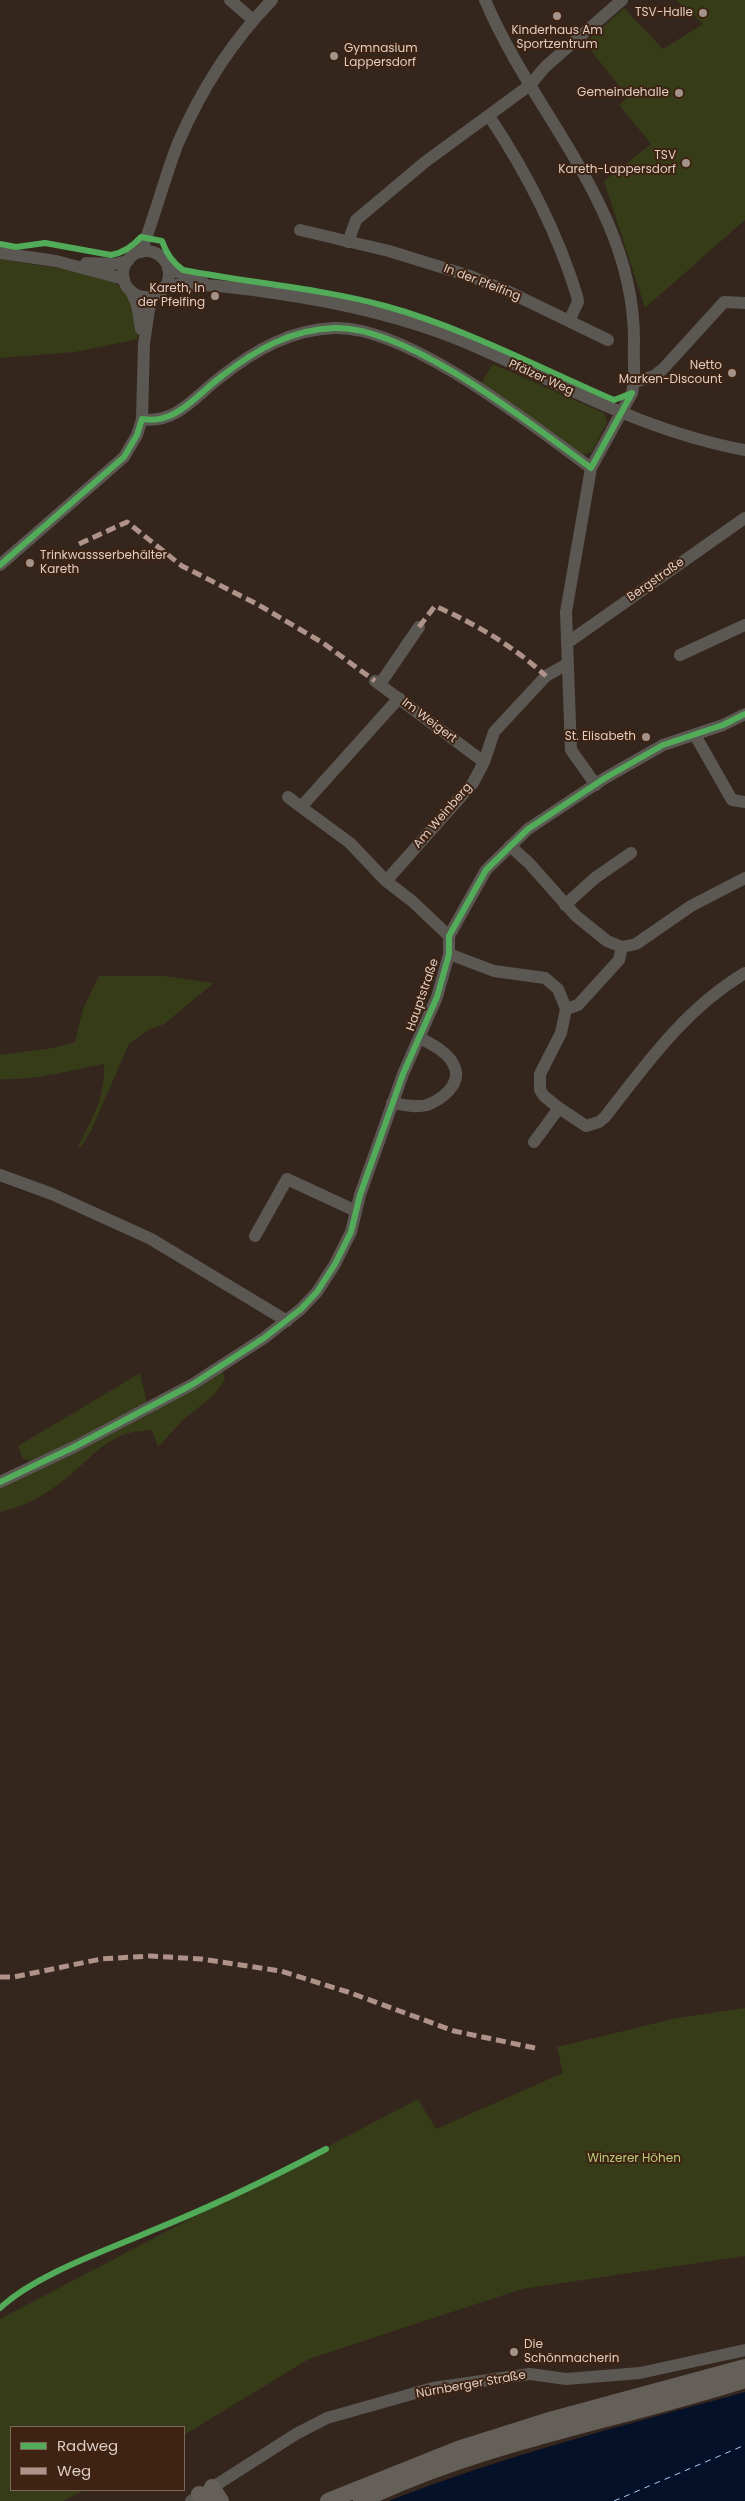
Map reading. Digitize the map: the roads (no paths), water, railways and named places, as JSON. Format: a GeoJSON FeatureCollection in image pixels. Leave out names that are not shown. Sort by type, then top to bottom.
{"type":"FeatureCollection","features":[{"type":"Feature","properties":{"kind":"main road"},"geometry":{"type":"LineString","coordinates":[[328,2501],[458,2449],[553,2419],[745,2367]]}},
{"type":"Feature","properties":{"kind":"main road"},"geometry":{"type":"LineString","coordinates":[[361,2501],[471,2457],[554,2432],[745,2380]]}},
{"type":"Feature","properties":{"kind":"main road"},"geometry":{"type":"LineString","coordinates":[[202,2496],[221,2501]]}},
{"type":"Feature","properties":{"kind":"street"},"geometry":{"type":"LineString","coordinates":[[230,0],[254,20]]}},
{"type":"Feature","properties":{"kind":"street"},"geometry":{"type":"LineString","coordinates":[[0,253],[56,261],[114,264],[128,261],[141,252],[155,218],[170,167],[193,113],[209,82],[254,20],[272,0]]}},
{"type":"Feature","properties":{"kind":"street"},"geometry":{"type":"LineString","coordinates":[[485,0],[494,23],[590,182],[609,223],[625,273],[634,327],[635,382],[632,393],[591,468],[566,612],[571,750],[596,785]]}},
{"type":"Feature","properties":{"kind":"street"},"geometry":{"type":"LineString","coordinates":[[348,242],[356,220],[425,162],[530,85],[545,67],[622,0]]}},
{"type":"Feature","properties":{"kind":"street"},"geometry":{"type":"LineString","coordinates":[[489,116],[514,153],[541,202],[558,241],[578,296],[578,302],[569,321]]}},
{"type":"Feature","properties":{"kind":"street"},"geometry":{"type":"LineString","coordinates":[[155,218],[157,255],[168,269],[182,275],[231,287]]}},
{"type":"Feature","properties":{"kind":"street","name":"In der Pfeifing"},"geometry":{"type":"LineString","coordinates":[[300,230],[389,251],[470,276],[508,291],[608,340]]}},
{"type":"Feature","properties":{"kind":"street"},"geometry":{"type":"LineString","coordinates":[[141,252],[157,255]]}},
{"type":"Feature","properties":{"kind":"street"},"geometry":{"type":"LineString","coordinates":[[56,261],[124,279]]}},
{"type":"Feature","properties":{"kind":"street"},"geometry":{"type":"LineString","coordinates":[[128,261],[125,266],[124,279],[137,305],[144,344]]}},
{"type":"Feature","properties":{"kind":"street"},"geometry":{"type":"LineString","coordinates":[[165,286],[168,269]]}},
{"type":"Feature","properties":{"kind":"street"},"geometry":{"type":"LineString","coordinates":[[131,291],[137,295],[151,296],[165,286],[231,287]]}},
{"type":"Feature","properties":{"kind":"street","name":"Pfälzer Weg"},"geometry":{"type":"LineString","coordinates":[[231,287],[338,303],[400,320],[460,340],[621,412],[682,434],[745,450]]}},
{"type":"Feature","properties":{"kind":"street"},"geometry":{"type":"LineString","coordinates":[[0,565],[124,457],[137,435],[142,420],[144,344],[151,296]]}},
{"type":"Feature","properties":{"kind":"street"},"geometry":{"type":"LineString","coordinates":[[635,382],[654,376],[663,370],[724,302],[745,303]]}},
{"type":"Feature","properties":{"kind":"street"},"geometry":{"type":"LineString","coordinates":[[142,420],[167,419],[229,370],[270,344],[290,335],[336,328],[367,331],[417,353],[488,394],[591,468]]}},
{"type":"Feature","properties":{"kind":"street","name":"Bergstraße"},"geometry":{"type":"LineString","coordinates":[[566,643],[745,518]]}},
{"type":"Feature","properties":{"kind":"street"},"geometry":{"type":"LineString","coordinates":[[680,655],[745,625]]}},
{"type":"Feature","properties":{"kind":"street","name":"Im Weigert"},"geometry":{"type":"LineString","coordinates":[[419,627],[377,682],[484,762]]}},
{"type":"Feature","properties":{"kind":"street","name":"Am Weinberg"},"geometry":{"type":"LineString","coordinates":[[386,881],[473,783],[484,762],[494,732],[546,676],[568,664]]}},
{"type":"Feature","properties":{"kind":"street"},"geometry":{"type":"LineString","coordinates":[[301,806],[399,698]]}},
{"type":"Feature","properties":{"kind":"street","name":"Hauptstraße"},"geometry":{"type":"LineString","coordinates":[[0,1482],[151,1408],[193,1384],[287,1321],[317,1292],[335,1264],[351,1232],[356,1211],[392,1103],[437,997],[449,954],[449,936],[486,870],[539,821],[662,744],[695,735],[745,714]]}},
{"type":"Feature","properties":{"kind":"street"},"geometry":{"type":"LineString","coordinates":[[695,735],[732,800],[745,802]]}},
{"type":"Feature","properties":{"kind":"street"},"geometry":{"type":"LineString","coordinates":[[288,797],[350,843],[386,881],[412,901],[449,936]]}},
{"type":"Feature","properties":{"kind":"street"},"geometry":{"type":"LineString","coordinates":[[510,846],[529,863],[565,905],[607,941],[622,947],[636,944],[691,906],[745,878]]}},
{"type":"Feature","properties":{"kind":"street"},"geometry":{"type":"LineString","coordinates":[[565,905],[595,878],[631,852]]}},
{"type":"Feature","properties":{"kind":"street"},"geometry":{"type":"LineString","coordinates":[[566,1009],[578,1005],[619,960],[622,947]]}},
{"type":"Feature","properties":{"kind":"street"},"geometry":{"type":"LineString","coordinates":[[449,954],[494,971],[545,978],[558,989],[566,1009],[561,1033],[540,1074],[538,1082],[544,1096],[559,1108],[581,1124],[592,1125],[599,1122],[682,1021],[745,973]]}},
{"type":"Feature","properties":{"kind":"street"},"geometry":{"type":"LineString","coordinates":[[392,1103],[412,1107],[427,1105],[450,1090],[456,1078],[455,1068],[448,1057],[420,1038]]}},
{"type":"Feature","properties":{"kind":"street"},"geometry":{"type":"LineString","coordinates":[[534,1142],[559,1108]]}},
{"type":"Feature","properties":{"kind":"street"},"geometry":{"type":"LineString","coordinates":[[0,1175],[52,1194],[152,1239],[287,1321]]}},
{"type":"Feature","properties":{"kind":"street"},"geometry":{"type":"LineString","coordinates":[[254,1236],[287,1180],[356,1211]]}},
{"type":"Feature","properties":{"kind":"street","name":"Nürnberger Straße"},"geometry":{"type":"LineString","coordinates":[[202,2496],[296,2434],[328,2418],[433,2388],[530,2374],[566,2379],[640,2373],[745,2350]]}},
{"type":"Feature","properties":{"kind":"water"},"geometry":{"type":"Polygon","coordinates":[[[745,2392],[745,2501],[389,2501],[433,2484],[521,2455],[745,2392]]]}},
{"type":"Feature","properties":{"kind":"place","name":"TSV-Halle"},"geometry":{"type":"Point","coordinates":[703,13]}},
{"type":"Feature","properties":{"kind":"place","name":"Kinderhaus Am Sportzentrum"},"geometry":{"type":"Point","coordinates":[557,16]}},
{"type":"Feature","properties":{"kind":"place","name":"Gymnasium Lappersdorf"},"geometry":{"type":"Point","coordinates":[334,56]}},
{"type":"Feature","properties":{"kind":"place","name":"Gemeindehalle"},"geometry":{"type":"Point","coordinates":[679,93]}},
{"type":"Feature","properties":{"kind":"place","name":"TSV Kareth-Lappersdorf"},"geometry":{"type":"Point","coordinates":[686,163]}},
{"type":"Feature","properties":{"kind":"place","name":"Kareth, In der Pfeifing"},"geometry":{"type":"Point","coordinates":[215,296]}},
{"type":"Feature","properties":{"kind":"place","name":"Netto Marken-Discount"},"geometry":{"type":"Point","coordinates":[732,373]}},
{"type":"Feature","properties":{"kind":"place","name":"Trinkwassserbehälter Kareth"},"geometry":{"type":"Point","coordinates":[30,563]}},
{"type":"Feature","properties":{"kind":"place","name":"St. Elisabeth"},"geometry":{"type":"Point","coordinates":[646,737]}},
{"type":"Feature","properties":{"kind":"place","name":"Die Schönmacherin"},"geometry":{"type":"Point","coordinates":[514,2352]}},
{"type":"Feature","properties":{"kind":"park label","name":"Winzerer Höhen"},"geometry":{"type":"Point","coordinates":[634,2159]}}]}
